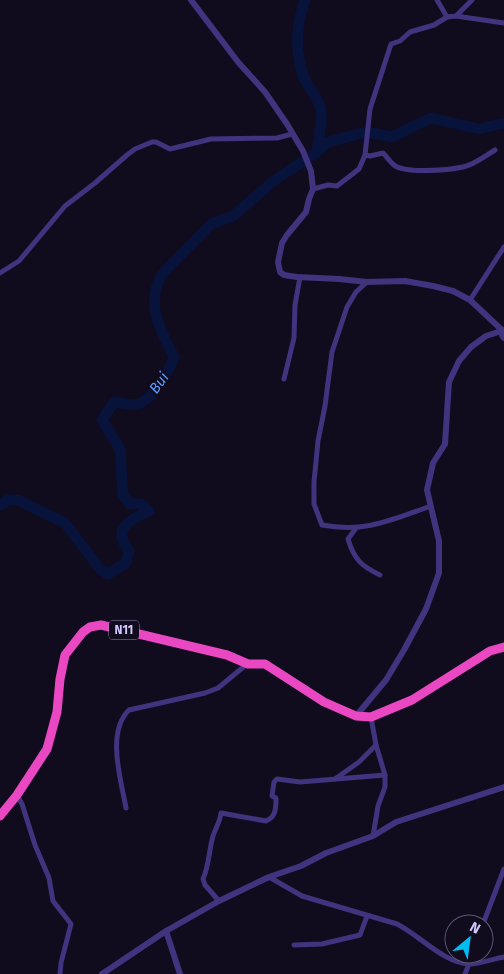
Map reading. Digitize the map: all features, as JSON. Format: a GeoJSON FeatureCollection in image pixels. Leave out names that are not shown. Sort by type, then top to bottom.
{"type":"FeatureCollection","features":[{"type":"Feature","properties":{"kind":"highway","name":"N11"},"geometry":{"type":"LineString","coordinates":[[0,816],[17,795],[47,749],[57,712],[60,679],[65,655],[82,632],[90,627],[101,625],[227,655],[248,664],[265,664],[324,702],[356,716],[370,718]]}},
{"type":"Feature","properties":{"kind":"highway"},"geometry":{"type":"LineString","coordinates":[[370,718],[412,700],[490,651],[504,647]]}},
{"type":"Feature","properties":{"kind":"street"},"geometry":{"type":"LineString","coordinates":[[192,0],[238,62],[265,92],[303,151],[312,171],[313,189],[308,199],[306,212],[282,243],[278,262],[280,272],[284,275],[300,277],[367,282],[405,281],[453,291],[470,300],[504,333]]}},
{"type":"Feature","properties":{"kind":"street"},"geometry":{"type":"LineString","coordinates":[[437,0],[447,17]]}},
{"type":"Feature","properties":{"kind":"street"},"geometry":{"type":"LineString","coordinates":[[456,16],[472,0]]}},
{"type":"Feature","properties":{"kind":"street"},"geometry":{"type":"LineString","coordinates":[[313,189],[328,185],[337,186],[359,169],[365,155],[370,108],[392,44],[400,41],[410,32],[434,25],[447,17],[456,16],[504,23]]}},
{"type":"Feature","properties":{"kind":"street"},"geometry":{"type":"LineString","coordinates":[[0,273],[19,261],[65,206],[135,149],[152,142],[170,149],[211,139],[277,138],[292,134]]}},
{"type":"Feature","properties":{"kind":"street"},"geometry":{"type":"LineString","coordinates":[[365,155],[370,156],[383,153],[394,166],[407,171],[415,171],[464,167],[495,150]]}},
{"type":"Feature","properties":{"kind":"street"},"geometry":{"type":"LineString","coordinates":[[470,300],[504,247]]}},
{"type":"Feature","properties":{"kind":"street"},"geometry":{"type":"LineString","coordinates":[[284,379],[294,338],[295,305],[300,277]]}},
{"type":"Feature","properties":{"kind":"street"},"geometry":{"type":"LineString","coordinates":[[367,282],[356,292],[347,307],[332,352],[318,441],[314,504],[322,525],[339,528],[376,526],[431,506]]}},
{"type":"Feature","properties":{"kind":"street"},"geometry":{"type":"LineString","coordinates":[[356,716],[386,680],[426,609],[439,573],[439,541],[427,490],[433,463],[444,444],[449,382],[459,361],[471,347],[486,336],[504,333]]}},
{"type":"Feature","properties":{"kind":"street"},"geometry":{"type":"LineString","coordinates":[[339,528],[348,539],[352,554],[362,565],[380,575]]}},
{"type":"Feature","properties":{"kind":"street"},"geometry":{"type":"LineString","coordinates":[[348,539],[356,528]]}},
{"type":"Feature","properties":{"kind":"street"},"geometry":{"type":"LineString","coordinates":[[126,808],[116,748],[122,717],[129,710],[205,693],[218,688],[248,664]]}},
{"type":"Feature","properties":{"kind":"street"},"geometry":{"type":"LineString","coordinates":[[370,718],[376,745],[386,775],[373,836]]}},
{"type":"Feature","properties":{"kind":"street"},"geometry":{"type":"LineString","coordinates":[[334,779],[358,762],[376,745]]}},
{"type":"Feature","properties":{"kind":"street"},"geometry":{"type":"LineString","coordinates":[[219,901],[203,879],[213,834],[220,821],[221,813],[266,821],[274,816],[276,798],[272,796],[272,789],[274,782],[278,780],[300,782],[386,775]]}},
{"type":"Feature","properties":{"kind":"street"},"geometry":{"type":"LineString","coordinates":[[102,974],[166,931],[219,901],[269,877],[301,866],[326,853],[373,836],[396,822],[504,787]]}},
{"type":"Feature","properties":{"kind":"street"},"geometry":{"type":"LineString","coordinates":[[17,795],[49,878],[53,901],[71,924],[61,962],[60,974]]}},
{"type":"Feature","properties":{"kind":"street"},"geometry":{"type":"LineString","coordinates":[[487,914],[504,869]]}},
{"type":"Feature","properties":{"kind":"street"},"geometry":{"type":"LineString","coordinates":[[269,877],[302,896],[406,928],[444,954]]}},
{"type":"Feature","properties":{"kind":"street"},"geometry":{"type":"LineString","coordinates":[[294,945],[322,944],[360,935],[367,916]]}},
{"type":"Feature","properties":{"kind":"street"},"geometry":{"type":"LineString","coordinates":[[166,931],[180,974]]}},
{"type":"Feature","properties":{"kind":"street"},"geometry":{"type":"LineString","coordinates":[[465,974],[469,964]]}},
{"type":"Feature","properties":{"kind":"waterway","name":"Bui"},"geometry":{"type":"LineString","coordinates":[[305,0],[298,28],[300,66],[321,111],[317,152],[311,156]]}},
{"type":"Feature","properties":{"kind":"waterway"},"geometry":{"type":"LineString","coordinates":[[372,133],[392,137],[431,118],[479,129],[504,123]]}},
{"type":"Feature","properties":{"kind":"waterway"},"geometry":{"type":"LineString","coordinates":[[317,152],[328,142],[362,133]]}},
{"type":"Feature","properties":{"kind":"waterway","name":"Bui"},"geometry":{"type":"LineString","coordinates":[[0,505],[8,500],[18,500],[65,523],[100,569],[108,574],[126,563],[129,551],[124,543],[122,531],[135,518],[149,511],[141,504],[130,504],[123,495],[120,449],[102,420],[114,402],[136,405],[149,397],[165,377],[172,363],[174,357],[156,316],[154,305],[157,284],[163,273],[211,224],[233,216],[275,180],[302,162]]}}]}
